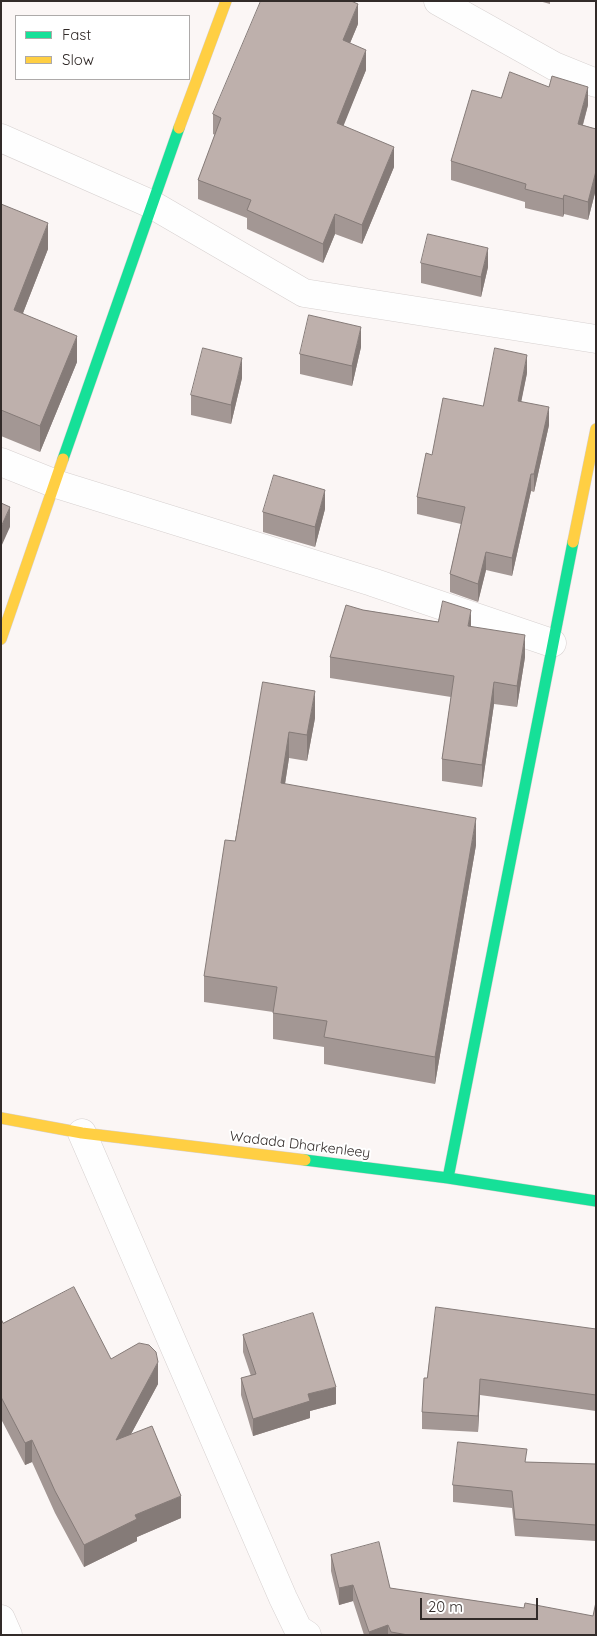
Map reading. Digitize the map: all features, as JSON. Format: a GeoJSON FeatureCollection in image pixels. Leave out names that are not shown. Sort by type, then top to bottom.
{"type":"FeatureCollection","features":[{"type":"Feature","properties":{"kind":"street"},"geometry":{"type":"LineString","coordinates":[[1,639],[151,204],[226,1]]}},
{"type":"Feature","properties":{"kind":"street"},"geometry":{"type":"LineString","coordinates":[[438,1],[554,66],[596,83]]}},
{"type":"Feature","properties":{"kind":"street"},"geometry":{"type":"LineString","coordinates":[[1,138],[151,204],[304,293],[596,339]]}},
{"type":"Feature","properties":{"kind":"street"},"geometry":{"type":"LineString","coordinates":[[448,1178],[552,643],[596,430]]}},
{"type":"Feature","properties":{"kind":"street"},"geometry":{"type":"LineString","coordinates":[[1,462],[56,484],[372,582],[552,643]]}},
{"type":"Feature","properties":{"kind":"street","name":"Wadada Dharkenleey"},"geometry":{"type":"LineString","coordinates":[[1,1118],[82,1134],[448,1178],[596,1201]]}},
{"type":"Feature","properties":{"kind":"street"},"geometry":{"type":"LineString","coordinates":[[82,1134],[283,1598],[298,1629],[307,1635]]}},
{"type":"Feature","properties":{"kind":"street"},"geometry":{"type":"LineString","coordinates":[[1,1619],[8,1635]]}},
{"type":"Feature","properties":{"kind":"building"},"geometry":{"type":"Polygon","coordinates":[[[261,1],[351,1],[358,4],[343,40],[366,50],[337,123],[394,147],[362,225],[335,214],[323,244],[247,210],[251,200],[198,180],[221,118],[213,114],[261,1]]]}},
{"type":"Feature","properties":{"kind":"building"},"geometry":{"type":"Polygon","coordinates":[[[510,72],[549,87],[552,76],[588,87],[578,124],[596,129],[596,171],[588,202],[564,195],[563,199],[525,189],[526,184],[451,161],[472,90],[501,98],[510,72]]]}},
{"type":"Feature","properties":{"kind":"building"},"geometry":{"type":"Polygon","coordinates":[[[1,204],[48,223],[14,310],[77,336],[40,426],[1,410],[1,204]]]}},
{"type":"Feature","properties":{"kind":"building"},"geometry":{"type":"Polygon","coordinates":[[[428,234],[488,248],[481,277],[421,263],[428,234]]]}},
{"type":"Feature","properties":{"kind":"building"},"geometry":{"type":"Polygon","coordinates":[[[309,315],[361,327],[352,366],[300,354],[309,315]]]}},
{"type":"Feature","properties":{"kind":"building"},"geometry":{"type":"Polygon","coordinates":[[[203,348],[242,358],[231,405],[191,395],[203,348]]]}},
{"type":"Feature","properties":{"kind":"building"},"geometry":{"type":"Polygon","coordinates":[[[495,348],[527,355],[518,401],[549,407],[534,474],[531,474],[512,558],[486,552],[478,584],[450,574],[465,507],[417,497],[426,453],[432,455],[443,398],[483,406],[495,348]]]}},
{"type":"Feature","properties":{"kind":"building"},"geometry":{"type":"Polygon","coordinates":[[[274,475],[325,490],[315,527],[263,512],[274,475]]]}},
{"type":"Feature","properties":{"kind":"building"},"geometry":{"type":"Polygon","coordinates":[[[1,503],[10,507],[1,527],[1,503]]]}},
{"type":"Feature","properties":{"kind":"building"},"geometry":{"type":"Polygon","coordinates":[[[443,601],[471,610],[468,626],[525,635],[517,686],[494,682],[482,765],[442,759],[454,676],[330,657],[346,605],[363,610],[438,622],[443,601]]]}},
{"type":"Feature","properties":{"kind":"building"},"geometry":{"type":"Polygon","coordinates":[[[263,682],[315,691],[307,735],[289,732],[281,783],[476,818],[435,1057],[324,1037],[327,1021],[273,1013],[277,987],[204,976],[225,840],[235,841],[263,682]]]}},
{"type":"Feature","properties":{"kind":"building"},"geometry":{"type":"Polygon","coordinates":[[[74,1287],[111,1359],[139,1343],[149,1345],[156,1352],[158,1362],[116,1440],[152,1426],[181,1496],[135,1515],[137,1519],[84,1545],[55,1491],[32,1440],[25,1443],[1,1397],[1,1319],[3,1323],[74,1287]]]}},
{"type":"Feature","properties":{"kind":"building"},"geometry":{"type":"Polygon","coordinates":[[[436,1307],[596,1329],[596,1395],[480,1379],[478,1416],[422,1412],[424,1378],[427,1378],[436,1307]]]}},
{"type":"Feature","properties":{"kind":"building"},"geometry":{"type":"Polygon","coordinates":[[[313,1313],[336,1387],[308,1394],[310,1401],[253,1419],[241,1378],[256,1374],[243,1335],[313,1313]]]}},
{"type":"Feature","properties":{"kind":"building"},"geometry":{"type":"Polygon","coordinates":[[[458,1442],[527,1449],[525,1462],[596,1464],[596,1525],[515,1519],[512,1491],[453,1485],[458,1442]]]}},
{"type":"Feature","properties":{"kind":"building"},"geometry":{"type":"Polygon","coordinates":[[[379,1542],[390,1588],[524,1608],[525,1603],[593,1616],[596,1602],[596,1635],[408,1635],[391,1632],[388,1625],[369,1632],[353,1585],[339,1588],[331,1555],[379,1542]]]}},
{"type":"Feature","properties":{"kind":"traffic: fast"},"geometry":{"type":"LineString","coordinates":[[63,459],[179,128]]}},
{"type":"Feature","properties":{"kind":"traffic: fast"},"geometry":{"type":"LineString","coordinates":[[448,1178],[573,542]]}},
{"type":"Feature","properties":{"kind":"traffic: fast"},"geometry":{"type":"LineString","coordinates":[[305,1160],[448,1178],[596,1201]]}},
{"type":"Feature","properties":{"kind":"traffic: slow"},"geometry":{"type":"LineString","coordinates":[[179,128],[226,1]]}},
{"type":"Feature","properties":{"kind":"traffic: slow"},"geometry":{"type":"LineString","coordinates":[[573,542],[596,429]]}},
{"type":"Feature","properties":{"kind":"traffic: slow"},"geometry":{"type":"LineString","coordinates":[[1,639],[63,459]]}},
{"type":"Feature","properties":{"kind":"traffic: slow"},"geometry":{"type":"LineString","coordinates":[[1,1118],[82,1133],[305,1160]]}}]}
